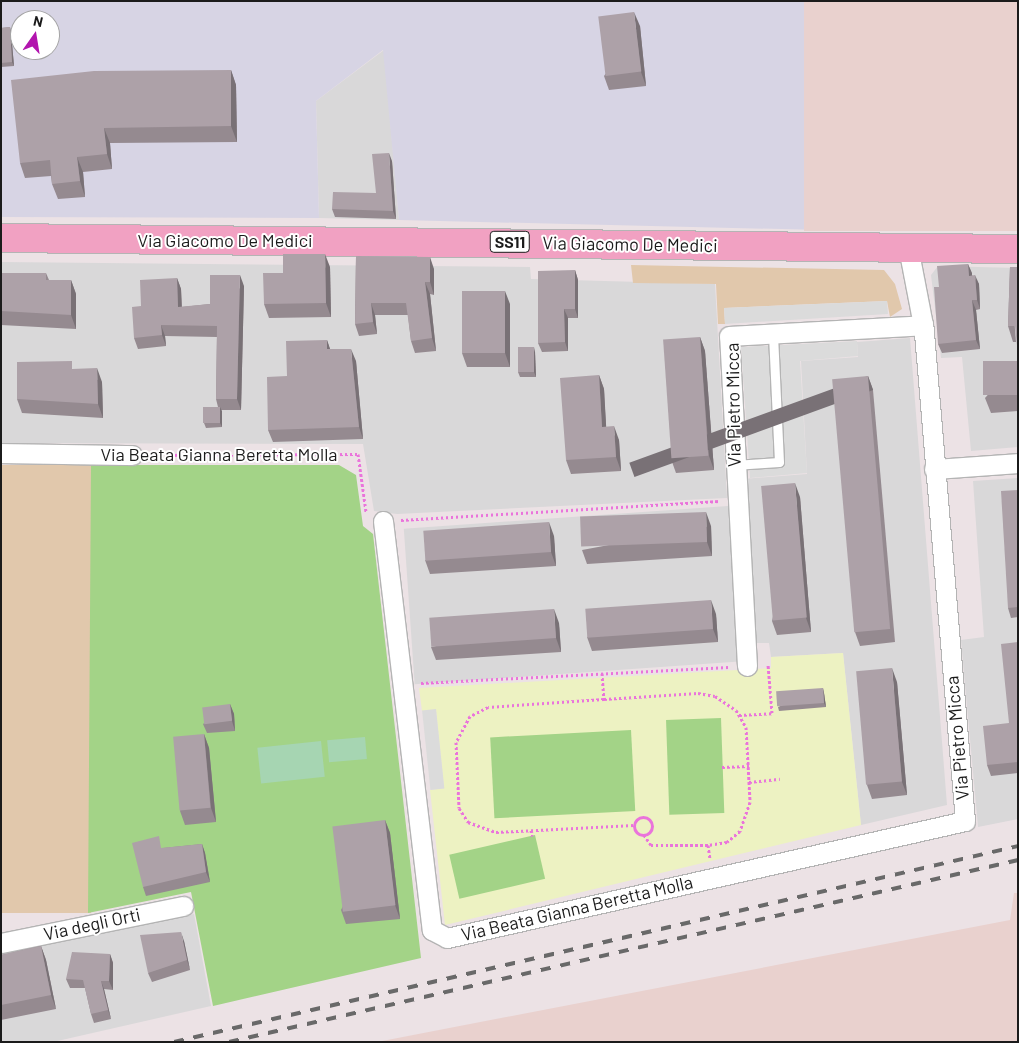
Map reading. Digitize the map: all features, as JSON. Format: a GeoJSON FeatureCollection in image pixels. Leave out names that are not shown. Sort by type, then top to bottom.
{"type":"FeatureCollection","features":[{"type":"Feature","properties":{"kind":"main road","name":"Via Giacomo De Medici"},"geometry":{"type":"LineString","coordinates":[[1,238],[1018,249]]}},
{"type":"Feature","properties":{"kind":"street","name":"Via Pietro Micca"},"geometry":{"type":"LineString","coordinates":[[908,247],[923,325],[965,821]]}},
{"type":"Feature","properties":{"kind":"street","name":"Via Pietro Micca"},"geometry":{"type":"LineString","coordinates":[[747,666],[734,465],[729,336],[923,325]]}},
{"type":"Feature","properties":{"kind":"street","name":"Via Beata Gianna Beretta Molla"},"geometry":{"type":"LineString","coordinates":[[1,453],[132,455]]}},
{"type":"Feature","properties":{"kind":"street"},"geometry":{"type":"LineString","coordinates":[[934,469],[1018,463]]}},
{"type":"Feature","properties":{"kind":"street","name":"Via Beata Gianna Beretta Molla"},"geometry":{"type":"LineString","coordinates":[[383,521],[432,930],[447,938],[965,821]]}},
{"type":"Feature","properties":{"kind":"street","name":"Via degli Orti"},"geometry":{"type":"LineString","coordinates":[[1,942],[183,906]]}},
{"type":"Feature","properties":{"kind":"lane"},"geometry":{"type":"LineString","coordinates":[[734,465],[779,462],[773,333]]}},
{"type":"Feature","properties":{"kind":"path","name":"Via Beata Gianna Beretta Molla"},"geometry":{"type":"LineString","coordinates":[[132,455],[358,454],[367,516],[383,521]]}},
{"type":"Feature","properties":{"kind":"path"},"geometry":{"type":"LineString","coordinates":[[383,521],[736,501]]}},
{"type":"Feature","properties":{"kind":"path"},"geometry":{"type":"LineString","coordinates":[[403,684],[768,664],[772,712],[739,715]]}},
{"type":"Feature","properties":{"kind":"path"},"geometry":{"type":"LineString","coordinates":[[602,673],[604,699]]}},
{"type":"Feature","properties":{"kind":"path"},"geometry":{"type":"LineString","coordinates":[[634,825],[644,835],[646,842],[658,846],[727,842],[746,820],[749,782],[746,727],[739,715],[715,696],[698,693],[488,707],[470,716],[462,727],[456,742],[461,813],[486,830],[531,830],[634,825],[640,818],[648,819],[652,827],[644,835]]}},
{"type":"Feature","properties":{"kind":"path"},"geometry":{"type":"LineString","coordinates":[[722,767],[749,766]]}},
{"type":"Feature","properties":{"kind":"path"},"geometry":{"type":"LineString","coordinates":[[749,782],[780,778]]}},
{"type":"Feature","properties":{"kind":"path"},"geometry":{"type":"LineString","coordinates":[[531,830],[532,836]]}},
{"type":"Feature","properties":{"kind":"shaded area"},"geometry":{"type":"Polygon","coordinates":[[[1,1],[804,1],[821,230],[399,220],[383,50],[316,101],[319,218],[1,217],[1,1]]]}},
{"type":"Feature","properties":{"kind":"shaded area"},"geometry":{"type":"Polygon","coordinates":[[[804,1],[1018,1],[1018,231],[804,231],[804,1]]]}},
{"type":"Feature","properties":{"kind":"shaded area"},"geometry":{"type":"Polygon","coordinates":[[[384,50],[399,220],[319,218],[316,101],[384,50]]]}},
{"type":"Feature","properties":{"kind":"shaded area"},"geometry":{"type":"Polygon","coordinates":[[[1,262],[530,267],[531,279],[715,284],[727,498],[397,514],[374,511],[363,444],[1,443],[1,262]]]}},
{"type":"Feature","properties":{"kind":"shaded area"},"geometry":{"type":"Polygon","coordinates":[[[631,265],[884,270],[895,284],[902,309],[890,317],[887,301],[724,308],[725,324],[718,324],[716,284],[633,283],[631,265]]]}},
{"type":"Feature","properties":{"kind":"shaded area"},"geometry":{"type":"Polygon","coordinates":[[[938,266],[1018,268],[1018,447],[971,451],[962,357],[941,358],[931,275],[938,266]]]}},
{"type":"Feature","properties":{"kind":"shaded area"},"geometry":{"type":"Polygon","coordinates":[[[887,301],[888,314],[725,324],[724,308],[887,301]]]}},
{"type":"Feature","properties":{"kind":"shaded area"},"geometry":{"type":"Polygon","coordinates":[[[910,338],[947,805],[861,825],[843,653],[771,657],[769,643],[755,643],[743,479],[807,474],[801,361],[858,357],[857,342],[910,338]]]}},
{"type":"Feature","properties":{"kind":"shaded area"},"geometry":{"type":"Polygon","coordinates":[[[857,341],[858,356],[800,361],[807,473],[750,478],[741,347],[857,341]]]}},
{"type":"Feature","properties":{"kind":"shaded area"},"geometry":{"type":"Polygon","coordinates":[[[1,465],[91,465],[91,913],[1,913],[1,465]]]}},
{"type":"Feature","properties":{"kind":"shaded area"},"geometry":{"type":"Polygon","coordinates":[[[1018,478],[1018,819],[978,827],[961,640],[984,637],[973,481],[1018,478]]]}},
{"type":"Feature","properties":{"kind":"shaded area"},"geometry":{"type":"Polygon","coordinates":[[[728,506],[739,662],[415,684],[404,529],[728,506]]]}},
{"type":"Feature","properties":{"kind":"shaded area"},"geometry":{"type":"Polygon","coordinates":[[[843,653],[861,825],[445,925],[430,790],[444,788],[436,710],[422,711],[419,688],[771,668],[771,657],[843,653]]]}},
{"type":"Feature","properties":{"kind":"shaded area"},"geometry":{"type":"Polygon","coordinates":[[[436,709],[444,789],[430,790],[422,710],[436,709]]]}},
{"type":"Feature","properties":{"kind":"shaded area"},"geometry":{"type":"Polygon","coordinates":[[[365,737],[367,759],[329,762],[327,740],[365,737]]]}},
{"type":"Feature","properties":{"kind":"shaded area"},"geometry":{"type":"Polygon","coordinates":[[[321,741],[325,777],[261,783],[257,748],[321,741]]]}},
{"type":"Feature","properties":{"kind":"shaded area"},"geometry":{"type":"Polygon","coordinates":[[[1014,893],[1018,893],[1018,1042],[377,1042],[1010,920],[1014,893]]]}},
{"type":"Feature","properties":{"kind":"shaded area"},"geometry":{"type":"Polygon","coordinates":[[[194,914],[211,1006],[53,1042],[1,1042],[1,954],[194,914]]]}},
{"type":"Feature","properties":{"kind":"green space"},"geometry":{"type":"Polygon","coordinates":[[[91,465],[339,465],[356,475],[363,526],[373,534],[421,958],[213,1006],[191,892],[88,913],[91,465]]]}},
{"type":"Feature","properties":{"kind":"green space"},"geometry":{"type":"Polygon","coordinates":[[[721,718],[724,813],[669,815],[666,720],[721,718]]]}},
{"type":"Feature","properties":{"kind":"green space"},"geometry":{"type":"Polygon","coordinates":[[[631,730],[635,811],[494,818],[490,737],[631,730]]]}},
{"type":"Feature","properties":{"kind":"green space"},"geometry":{"type":"Polygon","coordinates":[[[535,835],[545,879],[459,899],[449,855],[535,835]]]}},
{"type":"Feature","properties":{"kind":"building"},"geometry":{"type":"Polygon","coordinates":[[[634,12],[641,72],[606,76],[598,16],[634,12]]]}},
{"type":"Feature","properties":{"kind":"building"},"geometry":{"type":"Polygon","coordinates":[[[10,27],[10,60],[12,62],[1,63],[1,28],[10,27]]]}},
{"type":"Feature","properties":{"kind":"building"},"geometry":{"type":"Polygon","coordinates":[[[231,70],[231,126],[104,128],[107,154],[77,157],[80,181],[52,184],[50,160],[20,163],[11,80],[94,71],[231,70]]]}},
{"type":"Feature","properties":{"kind":"building"},"geometry":{"type":"Polygon","coordinates":[[[389,153],[393,211],[332,209],[333,192],[376,193],[372,154],[389,153]]]}},
{"type":"Feature","properties":{"kind":"building"},"geometry":{"type":"Polygon","coordinates":[[[283,254],[325,254],[326,303],[264,304],[263,273],[283,273],[283,254]]]}},
{"type":"Feature","properties":{"kind":"building"},"geometry":{"type":"Polygon","coordinates":[[[356,256],[430,257],[430,282],[425,282],[432,338],[411,341],[406,303],[371,303],[373,322],[355,324],[356,256]]]}},
{"type":"Feature","properties":{"kind":"building"},"geometry":{"type":"Polygon","coordinates":[[[968,264],[969,276],[975,275],[977,300],[972,300],[976,340],[938,344],[934,287],[939,287],[937,266],[968,264]]]}},
{"type":"Feature","properties":{"kind":"building"},"geometry":{"type":"Polygon","coordinates":[[[1010,267],[1018,267],[1018,355],[1015,326],[1008,326],[1010,267]]]}},
{"type":"Feature","properties":{"kind":"building"},"geometry":{"type":"Polygon","coordinates":[[[575,270],[575,309],[564,309],[565,342],[538,343],[538,271],[575,270]]]}},
{"type":"Feature","properties":{"kind":"building"},"geometry":{"type":"Polygon","coordinates":[[[1,273],[46,273],[46,280],[71,280],[71,315],[1,311],[1,273]]]}},
{"type":"Feature","properties":{"kind":"building"},"geometry":{"type":"Polygon","coordinates":[[[210,275],[240,275],[237,399],[216,399],[217,326],[161,325],[162,335],[134,338],[132,307],[141,306],[140,280],[177,278],[178,307],[210,304],[210,275]]]}},
{"type":"Feature","properties":{"kind":"building"},"geometry":{"type":"Polygon","coordinates":[[[462,291],[505,291],[505,353],[462,353],[462,291]]]}},
{"type":"Feature","properties":{"kind":"building"},"geometry":{"type":"Polygon","coordinates":[[[700,337],[708,456],[671,458],[663,340],[700,337]]]}},
{"type":"Feature","properties":{"kind":"building"},"geometry":{"type":"Polygon","coordinates":[[[327,340],[327,349],[351,349],[359,427],[268,430],[267,377],[287,376],[286,341],[327,340]]]}},
{"type":"Feature","properties":{"kind":"building"},"geometry":{"type":"Polygon","coordinates":[[[518,347],[534,347],[534,372],[518,372],[518,347]]]}},
{"type":"Feature","properties":{"kind":"building"},"geometry":{"type":"Polygon","coordinates":[[[72,361],[72,369],[97,368],[98,404],[17,399],[17,362],[72,361]]]}},
{"type":"Feature","properties":{"kind":"building"},"geometry":{"type":"Polygon","coordinates":[[[983,361],[1018,361],[1018,395],[983,395],[983,361]]]}},
{"type":"Feature","properties":{"kind":"building"},"geometry":{"type":"Polygon","coordinates":[[[599,375],[602,427],[614,426],[616,457],[566,460],[560,378],[599,375]]]}},
{"type":"Feature","properties":{"kind":"building"},"geometry":{"type":"Polygon","coordinates":[[[868,376],[890,629],[854,632],[832,379],[868,376]]]}},
{"type":"Feature","properties":{"kind":"building"},"geometry":{"type":"Polygon","coordinates":[[[203,407],[220,407],[220,423],[203,423],[203,407]]]}},
{"type":"Feature","properties":{"kind":"building"},"geometry":{"type":"Polygon","coordinates":[[[795,483],[807,617],[773,620],[761,486],[795,483]]]}},
{"type":"Feature","properties":{"kind":"building"},"geometry":{"type":"Polygon","coordinates":[[[1018,490],[1018,607],[1008,608],[1001,491],[1018,490]]]}},
{"type":"Feature","properties":{"kind":"building"},"geometry":{"type":"Polygon","coordinates":[[[706,512],[707,542],[581,546],[580,516],[706,512]]]}},
{"type":"Feature","properties":{"kind":"building"},"geometry":{"type":"Polygon","coordinates":[[[549,522],[551,552],[425,561],[423,531],[549,522]]]}},
{"type":"Feature","properties":{"kind":"building"},"geometry":{"type":"Polygon","coordinates":[[[711,600],[713,629],[587,638],[585,609],[711,600]]]}},
{"type":"Feature","properties":{"kind":"building"},"geometry":{"type":"Polygon","coordinates":[[[554,609],[556,638],[431,647],[429,618],[554,609]]]}},
{"type":"Feature","properties":{"kind":"building"},"geometry":{"type":"Polygon","coordinates":[[[1018,642],[1018,762],[987,765],[983,726],[1009,723],[1001,644],[1018,642]]]}},
{"type":"Feature","properties":{"kind":"building"},"geometry":{"type":"Polygon","coordinates":[[[892,668],[902,782],[866,785],[856,671],[892,668]]]}},
{"type":"Feature","properties":{"kind":"building"},"geometry":{"type":"Polygon","coordinates":[[[823,688],[824,703],[777,706],[776,691],[823,688]]]}},
{"type":"Feature","properties":{"kind":"building"},"geometry":{"type":"Polygon","coordinates":[[[230,704],[232,721],[204,724],[202,707],[230,704]]]}},
{"type":"Feature","properties":{"kind":"building"},"geometry":{"type":"Polygon","coordinates":[[[204,734],[210,808],[180,810],[173,737],[204,734]]]}},
{"type":"Feature","properties":{"kind":"building"},"geometry":{"type":"Polygon","coordinates":[[[385,820],[395,905],[343,912],[332,826],[385,820]]]}},
{"type":"Feature","properties":{"kind":"building"},"geometry":{"type":"Polygon","coordinates":[[[159,836],[161,848],[202,844],[206,872],[143,887],[132,843],[159,836]]]}},
{"type":"Feature","properties":{"kind":"building"},"geometry":{"type":"Polygon","coordinates":[[[181,932],[187,960],[148,973],[140,935],[181,932]]]}},
{"type":"Feature","properties":{"kind":"building"},"geometry":{"type":"Polygon","coordinates":[[[41,946],[51,995],[1,1005],[1,955],[41,946]]]}},
{"type":"Feature","properties":{"kind":"building"},"geometry":{"type":"Polygon","coordinates":[[[72,952],[110,954],[109,981],[101,981],[108,1010],[91,1014],[83,980],[66,979],[72,952]]]}},
{"type":"Feature","properties":{"kind":"railway"},"geometry":{"type":"LineString","coordinates":[[174,1042],[1018,846]]}},
{"type":"Feature","properties":{"kind":"railway"},"geometry":{"type":"LineString","coordinates":[[229,1042],[1018,860]]}}]}
